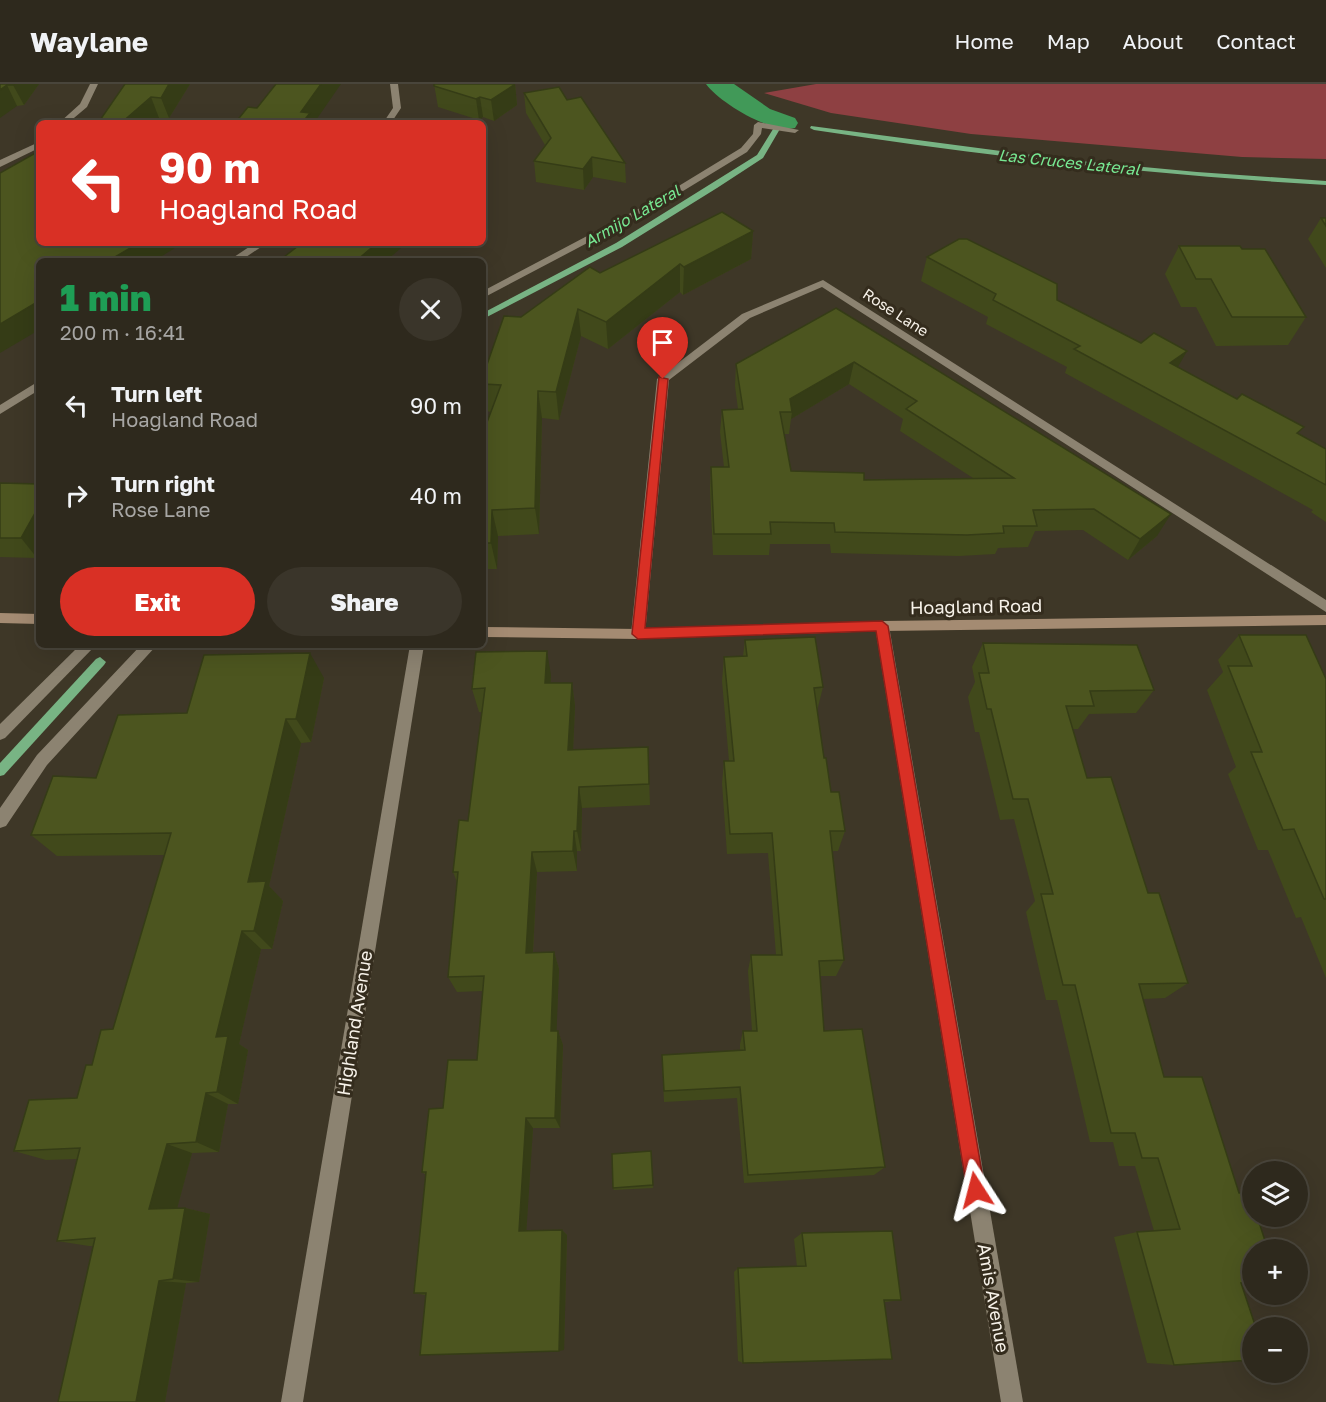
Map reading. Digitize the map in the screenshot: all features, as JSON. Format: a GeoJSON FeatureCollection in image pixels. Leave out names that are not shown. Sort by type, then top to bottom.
{"type":"FeatureCollection","features":[{"type":"Feature","properties":{"kind":"street"},"geometry":{"type":"LineString","coordinates":[[66,120],[84,105],[94,84]]}},
{"type":"Feature","properties":{"kind":"street"},"geometry":{"type":"LineString","coordinates":[[389,120],[397,108],[394,84]]}},
{"type":"Feature","properties":{"kind":"street"},"geometry":{"type":"LineString","coordinates":[[486,293],[662,200],[744,150],[757,134],[758,125],[795,130]]}},
{"type":"Feature","properties":{"kind":"street"},"geometry":{"type":"LineString","coordinates":[[0,164],[36,146]]}},
{"type":"Feature","properties":{"kind":"street"},"geometry":{"type":"LineString","coordinates":[[239,258],[257,246]]}},
{"type":"Feature","properties":{"kind":"street","name":"Rose Lane"},"geometry":{"type":"LineString","coordinates":[[638,634],[663,379],[746,316],[823,283],[1326,607]]}},
{"type":"Feature","properties":{"kind":"street"},"geometry":{"type":"LineString","coordinates":[[0,410],[36,387]]}},
{"type":"Feature","properties":{"kind":"street"},"geometry":{"type":"LineString","coordinates":[[0,618],[36,619]]}},
{"type":"Feature","properties":{"kind":"street","name":"Hoagland Road"},"geometry":{"type":"LineString","coordinates":[[486,632],[638,634],[882,626],[1326,620]]}},
{"type":"Feature","properties":{"kind":"street","name":"Amis Avenue"},"geometry":{"type":"LineString","coordinates":[[882,626],[1012,1402]]}},
{"type":"Feature","properties":{"kind":"street"},"geometry":{"type":"LineString","coordinates":[[0,734],[86,648]]}},
{"type":"Feature","properties":{"kind":"street"},"geometry":{"type":"LineString","coordinates":[[0,821],[42,760],[147,648]]}},
{"type":"Feature","properties":{"kind":"street","name":"Highland Avenue"},"geometry":{"type":"LineString","coordinates":[[292,1402],[417,648]]}},
{"type":"Feature","properties":{"kind":"shaded area"},"geometry":{"type":"Polygon","coordinates":[[[816,84],[1326,84],[1326,159],[1242,157],[971,134],[831,113],[764,93],[816,84]]]}},
{"type":"Feature","properties":{"kind":"building"},"geometry":{"type":"Polygon","coordinates":[[[0,84],[14,84],[7,85],[0,90],[0,84]]]}},
{"type":"Feature","properties":{"kind":"building"},"geometry":{"type":"Polygon","coordinates":[[[125,84],[169,84],[161,98],[151,97],[124,120],[100,120],[125,84]]]}},
{"type":"Feature","properties":{"kind":"building"},"geometry":{"type":"Polygon","coordinates":[[[276,84],[321,84],[301,112],[310,113],[304,120],[237,120],[248,107],[257,108],[276,84]]]}},
{"type":"Feature","properties":{"kind":"building"},"geometry":{"type":"Polygon","coordinates":[[[434,84],[514,85],[491,100],[480,97],[476,99],[434,86],[434,84]]]}},
{"type":"Feature","properties":{"kind":"building"},"geometry":{"type":"Polygon","coordinates":[[[559,87],[567,100],[581,97],[625,163],[592,157],[583,169],[534,161],[551,138],[524,93],[559,87]]]}},
{"type":"Feature","properties":{"kind":"building"},"geometry":{"type":"Polygon","coordinates":[[[36,153],[36,246],[134,246],[113,258],[36,258],[36,303],[0,324],[0,173],[36,153]]]}},
{"type":"Feature","properties":{"kind":"building"},"geometry":{"type":"Polygon","coordinates":[[[722,212],[753,231],[684,267],[680,264],[606,322],[578,309],[556,392],[538,391],[535,508],[492,510],[491,543],[486,543],[486,425],[501,385],[486,384],[486,367],[504,316],[521,317],[590,267],[600,273],[722,212]]]}},
{"type":"Feature","properties":{"kind":"building"},"geometry":{"type":"Polygon","coordinates":[[[959,239],[967,239],[1057,284],[1057,300],[1141,343],[1154,333],[1187,351],[1170,363],[1237,399],[1242,394],[1304,427],[1297,433],[1326,449],[1326,485],[1074,349],[1080,346],[993,300],[996,294],[927,257],[959,239]]]}},
{"type":"Feature","properties":{"kind":"building"},"geometry":{"type":"Polygon","coordinates":[[[298,246],[374,246],[360,258],[283,258],[298,246]]]}},
{"type":"Feature","properties":{"kind":"building"},"geometry":{"type":"Polygon","coordinates":[[[1179,246],[1240,246],[1242,249],[1265,249],[1306,317],[1232,317],[1211,279],[1196,279],[1179,246]]]}},
{"type":"Feature","properties":{"kind":"building"},"geometry":{"type":"Polygon","coordinates":[[[836,308],[1171,514],[1140,539],[1094,509],[1033,510],[1037,526],[1003,526],[1004,533],[967,535],[835,532],[834,523],[770,522],[771,534],[714,534],[711,467],[729,467],[722,410],[743,409],[736,364],[836,308]],[[854,362],[790,399],[792,412],[780,412],[791,471],[864,473],[864,480],[1014,478],[906,409],[917,401],[854,362]]]}},
{"type":"Feature","properties":{"kind":"building"},"geometry":{"type":"Polygon","coordinates":[[[0,483],[36,484],[36,511],[21,538],[0,538],[0,483]]]}},
{"type":"Feature","properties":{"kind":"building"},"geometry":{"type":"Polygon","coordinates":[[[1239,635],[1306,635],[1326,679],[1326,899],[1324,899],[1294,829],[1283,830],[1251,752],[1262,752],[1228,666],[1252,666],[1239,635]]]}},
{"type":"Feature","properties":{"kind":"building"},"geometry":{"type":"Polygon","coordinates":[[[815,637],[823,687],[814,688],[824,758],[826,758],[831,792],[839,792],[845,831],[830,831],[844,960],[819,961],[824,1031],[862,1029],[885,1167],[748,1175],[740,1087],[664,1091],[662,1055],[745,1050],[743,1031],[757,1031],[751,955],[782,955],[772,833],[730,834],[724,761],[734,761],[724,657],[747,656],[745,640],[815,637]]]}},
{"type":"Feature","properties":{"kind":"building"},"geometry":{"type":"Polygon","coordinates":[[[983,643],[1137,645],[1154,690],[1090,691],[1094,706],[1066,706],[1087,778],[1111,777],[1148,893],[1159,893],[1188,983],[1139,984],[1164,1077],[1202,1077],[1239,1193],[1242,1193],[1242,1227],[1261,1227],[1264,1239],[1242,1239],[1242,1305],[1248,1305],[1252,1317],[1242,1317],[1242,1361],[1174,1365],[1137,1232],[1180,1229],[1158,1158],[1142,1158],[1135,1133],[1111,1133],[1075,985],[1063,985],[1041,894],[1053,894],[1028,799],[1013,799],[991,709],[987,709],[979,673],[989,673],[983,643]]]}},
{"type":"Feature","properties":{"kind":"building"},"geometry":{"type":"Polygon","coordinates":[[[547,651],[545,683],[572,683],[568,750],[648,747],[649,784],[579,787],[577,831],[574,831],[573,851],[532,852],[526,953],[554,952],[551,1031],[558,1031],[555,1118],[526,1118],[519,1231],[562,1230],[559,1351],[420,1355],[426,1293],[414,1293],[426,1172],[422,1172],[429,1109],[443,1108],[448,1060],[477,1060],[484,976],[448,977],[458,872],[453,872],[459,820],[468,821],[485,688],[472,689],[476,652],[547,651]]]}},
{"type":"Feature","properties":{"kind":"building"},"geometry":{"type":"Polygon","coordinates":[[[310,653],[296,719],[286,719],[248,882],[266,881],[254,931],[242,931],[216,1037],[228,1036],[217,1092],[206,1093],[196,1142],[167,1144],[149,1209],[185,1208],[173,1279],[159,1281],[136,1402],[58,1402],[95,1238],[57,1241],[80,1148],[14,1151],[29,1100],[77,1098],[86,1065],[92,1065],[101,1030],[113,1029],[171,833],[31,835],[53,776],[96,778],[118,715],[187,713],[204,655],[310,653]]]}},
{"type":"Feature","properties":{"kind":"building"},"geometry":{"type":"Polygon","coordinates":[[[651,1151],[653,1185],[613,1188],[612,1154],[651,1151]]]}},
{"type":"Feature","properties":{"kind":"building"},"geometry":{"type":"Polygon","coordinates":[[[892,1231],[901,1300],[884,1300],[892,1359],[743,1363],[738,1268],[806,1266],[802,1233],[892,1231]]]}},
{"type":"Feature","properties":{"kind":"waterway","name":"Las Cruces Lateral"},"geometry":{"type":"LineString","coordinates":[[718,84],[761,114],[786,123]]}},
{"type":"Feature","properties":{"kind":"waterway","name":"Armijo Lateral"},"geometry":{"type":"LineString","coordinates":[[486,314],[619,245],[760,156],[780,122]]}},
{"type":"Feature","properties":{"kind":"waterway","name":"Las Cruces Lateral"},"geometry":{"type":"LineString","coordinates":[[814,128],[942,147],[1069,162],[1326,183]]}},
{"type":"Feature","properties":{"kind":"waterway","name":"Armijo Lateral"},"geometry":{"type":"LineString","coordinates":[[0,771],[100,662]]}},
{"type":"Feature","properties":{"kind":"route"},"geometry":{"type":"LineString","coordinates":[[663,379],[638,634],[882,626],[976,1190]]}}]}
